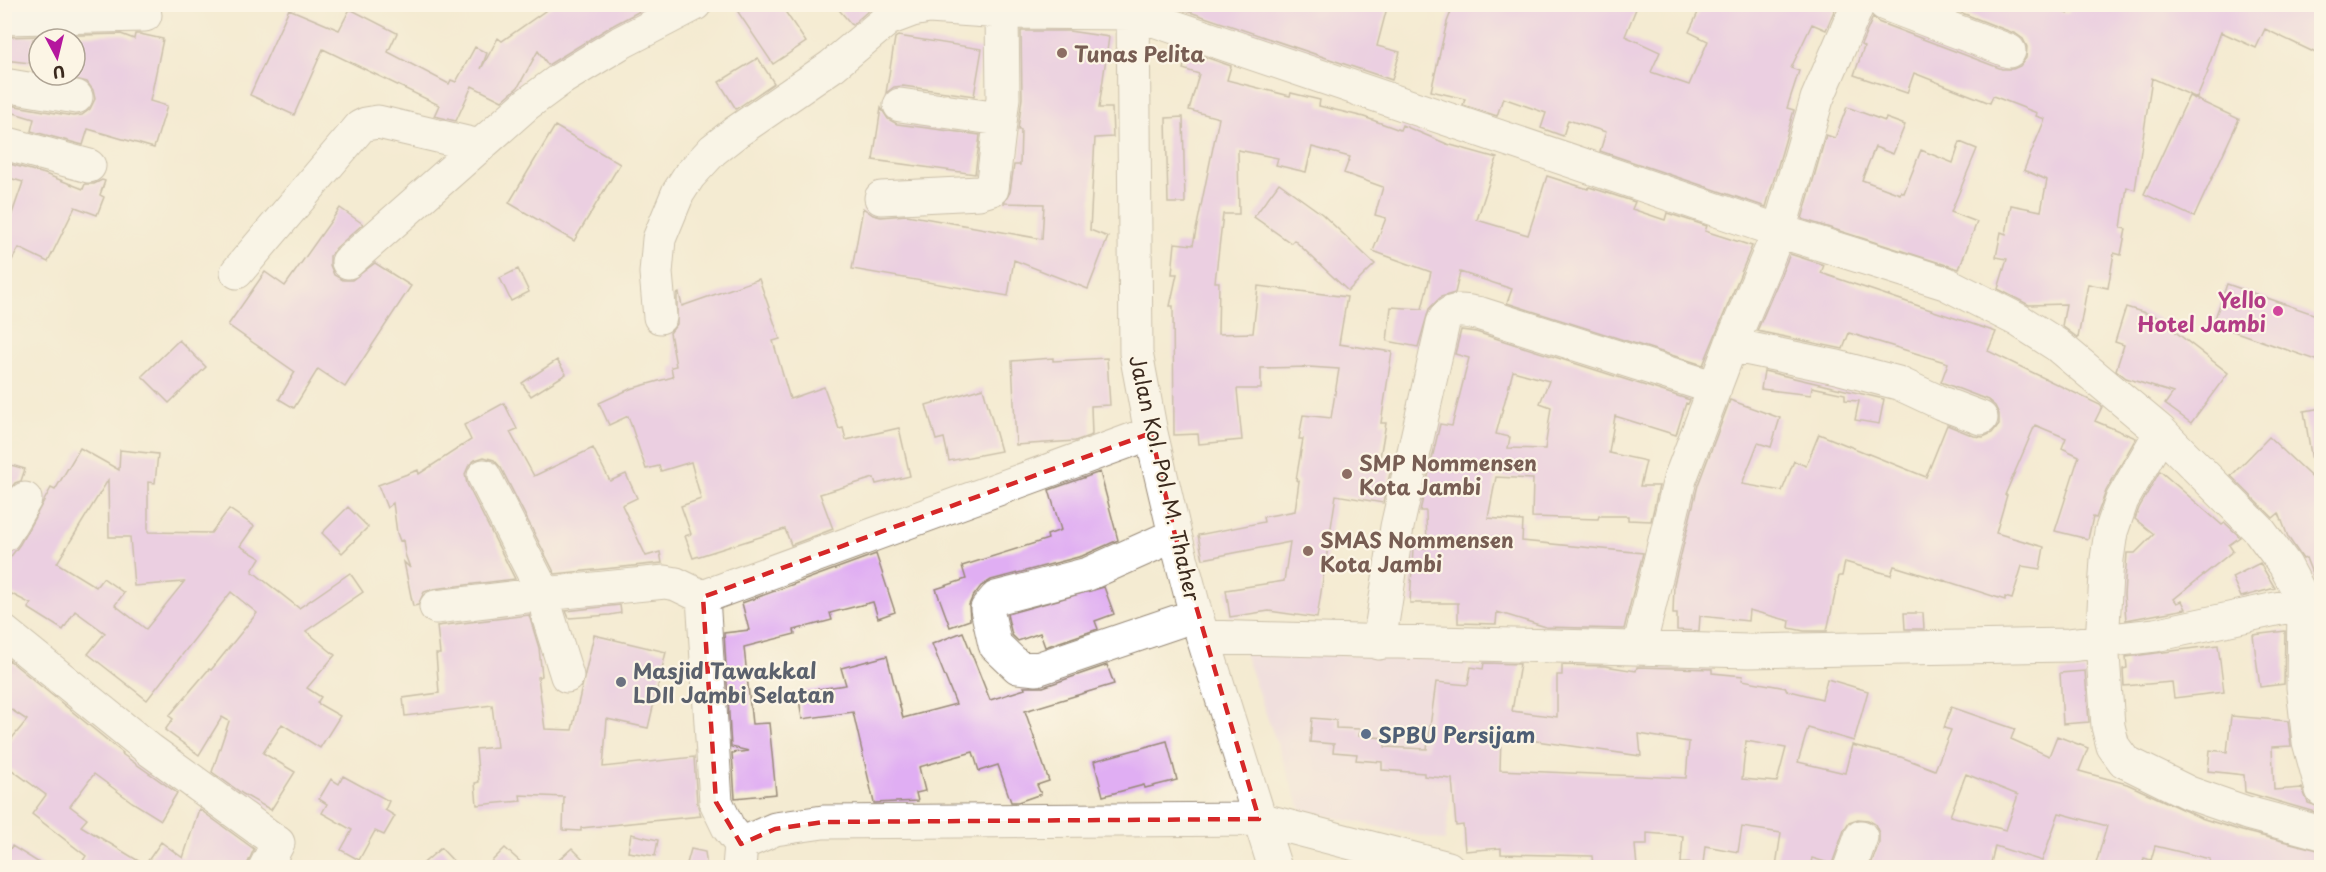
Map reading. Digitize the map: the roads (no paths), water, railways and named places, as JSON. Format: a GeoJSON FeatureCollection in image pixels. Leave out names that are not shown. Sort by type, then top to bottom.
{"type":"FeatureCollection","features":[{"type":"Feature","properties":{"kind":"street"},"geometry":{"type":"LineString","coordinates":[[348,262],[527,104],[561,79],[620,43],[695,4]]}},
{"type":"Feature","properties":{"kind":"street"},"geometry":{"type":"LineString","coordinates":[[1639,648],[1680,479],[1731,345],[1779,231],[1817,99],[1858,4]]}},
{"type":"Feature","properties":{"kind":"street"},"geometry":{"type":"LineString","coordinates":[[1885,4],[2009,51]]}},
{"type":"Feature","properties":{"kind":"street"},"geometry":{"type":"LineString","coordinates":[[660,317],[656,273],[659,239],[678,193],[689,176],[713,150],[832,66],[879,26],[898,14],[929,7],[1002,12],[1133,9],[1779,231],[1945,283],[1981,299],[2057,345],[2161,432],[2274,547],[2313,600],[2303,687],[2309,742],[2322,790]]}},
{"type":"Feature","properties":{"kind":"street","name":"Jalan Kol. Pol. M. Thaher"},"geometry":{"type":"LineString","coordinates":[[1133,9],[1136,354],[1174,536],[1275,867]]}},
{"type":"Feature","properties":{"kind":"street"},"geometry":{"type":"LineString","coordinates":[[881,198],[979,193],[992,189],[1003,98],[1002,12]]}},
{"type":"Feature","properties":{"kind":"street"},"geometry":{"type":"LineString","coordinates":[[4,18],[146,15]]}},
{"type":"Feature","properties":{"kind":"street"},"geometry":{"type":"LineString","coordinates":[[4,85],[76,97]]}},
{"type":"Feature","properties":{"kind":"street"},"geometry":{"type":"LineString","coordinates":[[900,105],[1000,119]]}},
{"type":"Feature","properties":{"kind":"street"},"geometry":{"type":"LineString","coordinates":[[237,272],[366,124],[378,122],[480,146]]}},
{"type":"Feature","properties":{"kind":"street"},"geometry":{"type":"LineString","coordinates":[[4,143],[89,166]]}},
{"type":"Feature","properties":{"kind":"street"},"geometry":{"type":"LineString","coordinates":[[1379,643],[1396,527],[1443,323],[1449,313],[1467,311],[1481,314],[1715,388]]}},
{"type":"Feature","properties":{"kind":"street"},"geometry":{"type":"LineString","coordinates":[[1731,345],[1837,367],[1898,383],[1981,418]]}},
{"type":"Feature","properties":{"kind":"street"},"geometry":{"type":"LineString","coordinates":[[2161,432],[2115,517],[2107,559],[2102,642],[2110,740],[2124,761],[2189,793],[2247,813],[2322,833]]}},
{"type":"Feature","properties":{"kind":"street"},"geometry":{"type":"LineString","coordinates":[[436,607],[665,582],[676,584],[704,597],[1151,433]]}},
{"type":"Feature","properties":{"kind":"street"},"geometry":{"type":"LineString","coordinates":[[484,476],[544,594],[548,615],[567,676]]}},
{"type":"Feature","properties":{"kind":"street"},"geometry":{"type":"LineString","coordinates":[[4,536],[25,500]]}},
{"type":"Feature","properties":{"kind":"street"},"geometry":{"type":"LineString","coordinates":[[1174,536],[1088,574],[996,598],[987,609],[995,645],[1018,667],[1037,669],[1201,626],[1379,643],[1749,651],[2069,645],[2154,635],[2313,600]]}},
{"type":"Feature","properties":{"kind":"street"},"geometry":{"type":"LineString","coordinates":[[704,597],[716,802],[740,856],[774,829],[823,822],[1259,819],[1448,867]]}},
{"type":"Feature","properties":{"kind":"street"},"geometry":{"type":"LineString","coordinates":[[4,632],[150,750],[278,843],[265,867]]}},
{"type":"Feature","properties":{"kind":"place","name":"Tunas Pelita"},"geometry":{"type":"Point","coordinates":[1062,53]}},
{"type":"Feature","properties":{"kind":"place","name":"Yello Hotel Jambi"},"geometry":{"type":"Point","coordinates":[2278,311]}},
{"type":"Feature","properties":{"kind":"place","name":"SMP Nommensen Kota Jambi"},"geometry":{"type":"Point","coordinates":[1347,474]}},
{"type":"Feature","properties":{"kind":"place","name":"SMAS Nommensen Kota Jambi"},"geometry":{"type":"Point","coordinates":[1308,551]}},
{"type":"Feature","properties":{"kind":"place","name":"Masjid Tawakkal LDII Jambi Selatan"},"geometry":{"type":"Point","coordinates":[621,682]}},
{"type":"Feature","properties":{"kind":"place","name":"SPBU Persijam"},"geometry":{"type":"Point","coordinates":[1366,734]}}]}
